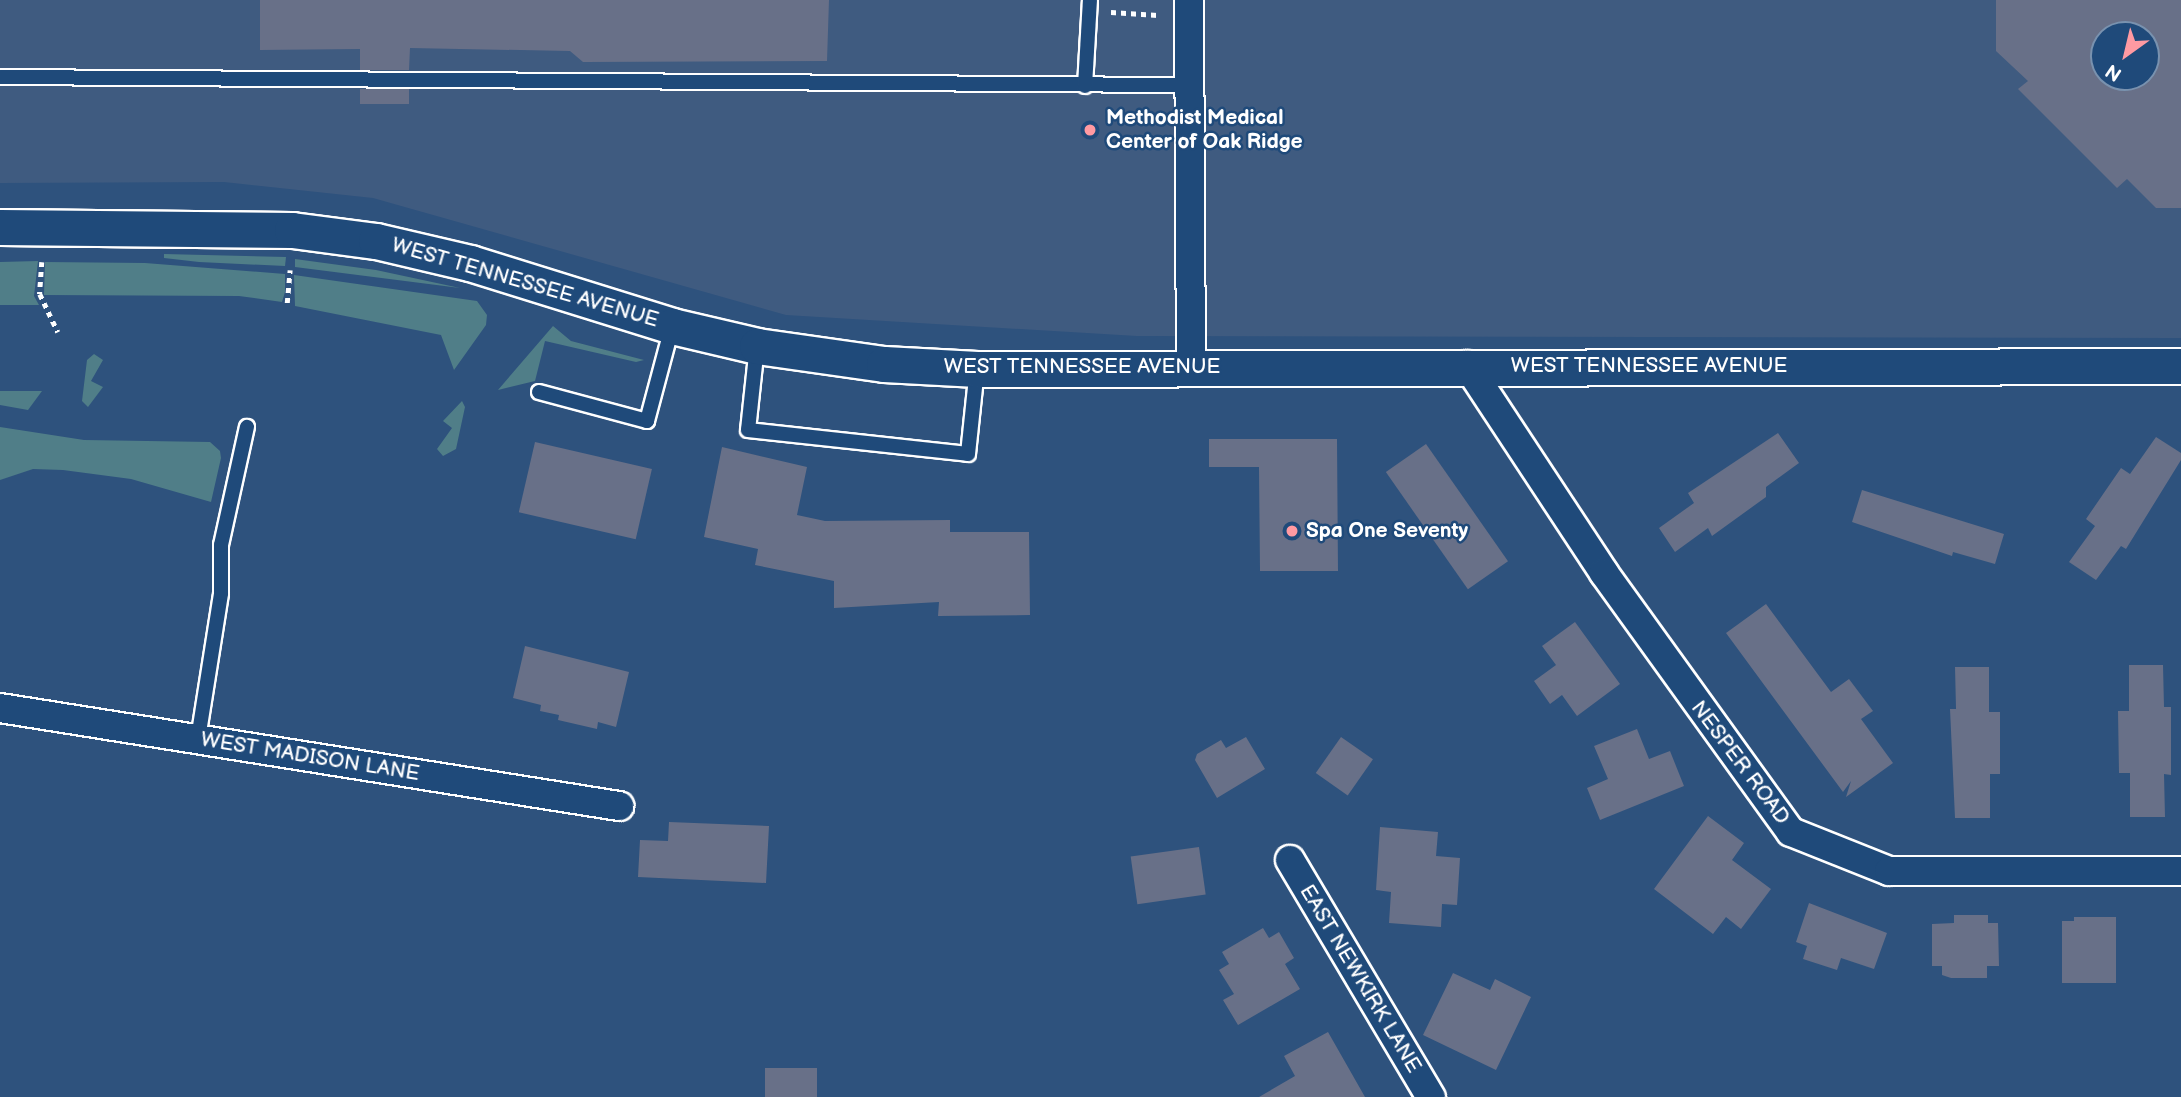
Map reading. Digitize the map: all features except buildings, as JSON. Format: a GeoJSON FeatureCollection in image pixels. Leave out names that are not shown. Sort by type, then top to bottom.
{"type":"FeatureCollection","features":[{"type":"Feature","properties":{"kind":"street"},"geometry":{"type":"LineString","coordinates":[[1189,0],[1191,368]]}},
{"type":"Feature","properties":{"kind":"street","name":"WEST TENNESSEE AVENUE"},"geometry":{"type":"LineString","coordinates":[[0,227],[292,230],[376,241],[470,263],[672,326],[757,346],[884,364],[977,369],[1467,365],[2181,366]]}},
{"type":"Feature","properties":{"kind":"street","name":"NESPER ROAD"},"geometry":{"type":"LineString","coordinates":[[1467,365],[1604,573],[1791,832],[1889,871],[2181,872]]}},
{"type":"Feature","properties":{"kind":"street","name":"WEST MADISON LANE"},"geometry":{"type":"LineString","coordinates":[[0,708],[619,806]]}},
{"type":"Feature","properties":{"kind":"street","name":"EAST NEWKIRK LANE"},"geometry":{"type":"LineString","coordinates":[[1290,860],[1431,1097]]}},
{"type":"Feature","properties":{"kind":"lane"},"geometry":{"type":"LineString","coordinates":[[1085,86],[1090,0]]}},
{"type":"Feature","properties":{"kind":"lane"},"geometry":{"type":"LineString","coordinates":[[0,77],[1188,85]]}},
{"type":"Feature","properties":{"kind":"lane"},"geometry":{"type":"LineString","coordinates":[[539,392],[648,421],[672,326]]}},
{"type":"Feature","properties":{"kind":"lane"},"geometry":{"type":"LineString","coordinates":[[757,346],[748,430],[968,454],[977,369]]}},
{"type":"Feature","properties":{"kind":"lane"},"geometry":{"type":"LineString","coordinates":[[198,739],[220,593],[221,545],[247,427]]}},
{"type":"Feature","properties":{"kind":"path"},"geometry":{"type":"LineString","coordinates":[[42,266],[40,294],[58,332]]}},
{"type":"Feature","properties":{"kind":"path"},"geometry":{"type":"LineString","coordinates":[[287,303],[290,270]]}},
{"type":"Feature","properties":{"kind":"shaded area","name":"Methodist Medical Center of Oak Ridge"},"geometry":{"type":"Polygon","coordinates":[[[0,0],[2181,0],[2181,338],[1137,336],[786,315],[373,198],[224,182],[0,183],[0,0]]]}},
{"type":"Feature","properties":{"kind":"green space"},"geometry":{"type":"Polygon","coordinates":[[[164,254],[286,257],[285,266],[199,262],[164,258],[164,254]]]}},
{"type":"Feature","properties":{"kind":"green space"},"geometry":{"type":"Polygon","coordinates":[[[295,259],[376,270],[460,288],[295,267],[295,259]]]}},
{"type":"Feature","properties":{"kind":"green space"},"geometry":{"type":"Polygon","coordinates":[[[38,261],[34,296],[39,305],[0,305],[0,262],[38,261]]]}},
{"type":"Feature","properties":{"kind":"green space"},"geometry":{"type":"Polygon","coordinates":[[[45,262],[145,263],[285,274],[285,292],[282,302],[239,296],[44,295],[45,262]]]}},
{"type":"Feature","properties":{"kind":"green space"},"geometry":{"type":"Polygon","coordinates":[[[294,275],[477,301],[487,315],[486,325],[454,370],[441,335],[295,306],[294,275]]]}},
{"type":"Feature","properties":{"kind":"green space"},"geometry":{"type":"Polygon","coordinates":[[[553,326],[571,341],[644,360],[636,362],[545,341],[535,381],[498,390],[553,326]]]}},
{"type":"Feature","properties":{"kind":"green space"},"geometry":{"type":"Polygon","coordinates":[[[94,354],[103,360],[91,381],[103,387],[88,407],[82,401],[87,360],[94,354]]]}},
{"type":"Feature","properties":{"kind":"green space"},"geometry":{"type":"Polygon","coordinates":[[[0,391],[42,391],[28,410],[0,405],[0,391]]]}},
{"type":"Feature","properties":{"kind":"green space"},"geometry":{"type":"Polygon","coordinates":[[[462,401],[465,407],[456,449],[443,456],[437,449],[452,428],[443,421],[462,401]]]}},
{"type":"Feature","properties":{"kind":"green space"},"geometry":{"type":"Polygon","coordinates":[[[0,427],[84,440],[210,442],[220,451],[221,458],[211,502],[131,479],[63,470],[33,469],[0,480],[0,427]]]}},
{"type":"Feature","properties":{"kind":"place","name":"Methodist Medical Center of Oak Ridge"},"geometry":{"type":"Point","coordinates":[1090,130]}},
{"type":"Feature","properties":{"kind":"place","name":"Spa One Seventy"},"geometry":{"type":"Point","coordinates":[1292,531]}}]}
